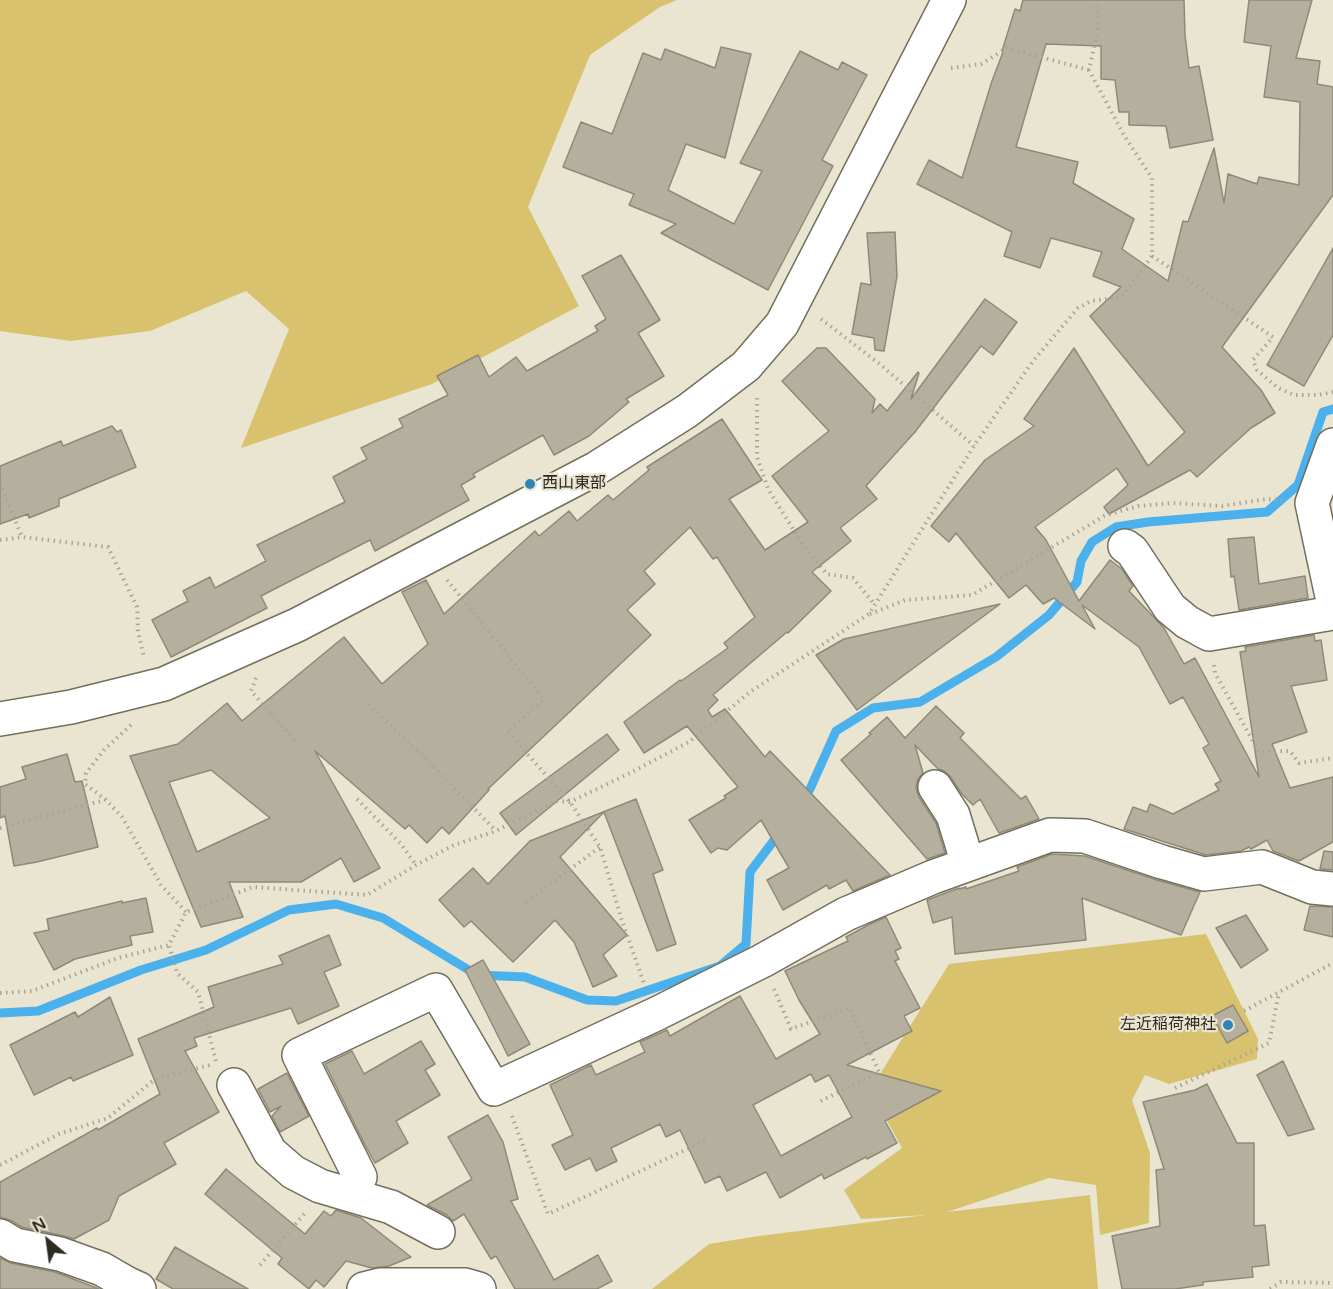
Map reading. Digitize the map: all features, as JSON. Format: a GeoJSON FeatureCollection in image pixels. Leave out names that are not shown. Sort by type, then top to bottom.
{"type":"FeatureCollection","features":[{"type":"Feature","properties":{"kind":"street"},"geometry":{"type":"LineString","coordinates":[[0,719],[71,707],[164,684],[265,639],[307,620],[597,468],[687,411],[746,366],[782,324],[949,0]]}},
{"type":"Feature","properties":{"kind":"street"},"geometry":{"type":"LineString","coordinates":[[1333,445],[1312,503],[1333,601]]}},
{"type":"Feature","properties":{"kind":"street"},"geometry":{"type":"LineString","coordinates":[[1125,546],[1132,551],[1170,608],[1187,622],[1209,634],[1333,613]]}},
{"type":"Feature","properties":{"kind":"street"},"geometry":{"type":"LineString","coordinates":[[935,787],[953,815],[968,864]]}},
{"type":"Feature","properties":{"kind":"street"},"geometry":{"type":"LineString","coordinates":[[360,1177],[299,1055],[436,990],[494,1089],[656,1014],[762,961],[846,914],[968,864],[1050,835],[1085,836],[1204,874],[1262,867],[1312,887],[1333,889]]}},
{"type":"Feature","properties":{"kind":"street"},"geometry":{"type":"LineString","coordinates":[[234,1085],[270,1152],[293,1172],[327,1188],[391,1207],[438,1232]]}},
{"type":"Feature","properties":{"kind":"street"},"geometry":{"type":"LineString","coordinates":[[0,1236],[15,1245],[60,1254],[102,1269],[139,1289]]}},
{"type":"Feature","properties":{"kind":"street"},"geometry":{"type":"LineString","coordinates":[[364,1289],[391,1285],[465,1286],[479,1289]]}},
{"type":"Feature","properties":{"kind":"path"},"geometry":{"type":"LineString","coordinates":[[869,614],[974,446],[1033,361],[1078,308],[1091,301],[1122,297],[1152,256],[1152,178],[1125,137],[1089,70],[1098,29],[1096,0]]}},
{"type":"Feature","properties":{"kind":"path"},"geometry":{"type":"LineString","coordinates":[[911,73],[981,64],[1007,48],[1089,70]]}},
{"type":"Feature","properties":{"kind":"path"},"geometry":{"type":"LineString","coordinates":[[1152,256],[1273,337],[1253,360],[1257,370],[1278,388],[1294,395],[1318,395],[1333,392]]}},
{"type":"Feature","properties":{"kind":"path"},"geometry":{"type":"LineString","coordinates":[[793,301],[811,311],[881,365],[974,446]]}},
{"type":"Feature","properties":{"kind":"path"},"geometry":{"type":"LineString","coordinates":[[757,387],[758,457],[768,489],[805,548],[827,574],[852,578],[875,605]]}},
{"type":"Feature","properties":{"kind":"path"},"geometry":{"type":"LineString","coordinates":[[0,483],[22,537]]}},
{"type":"Feature","properties":{"kind":"path"},"geometry":{"type":"LineString","coordinates":[[0,540],[22,537],[108,547],[137,607],[138,632],[147,688],[142,712],[127,730],[104,750],[86,773],[85,784],[106,800],[122,817],[161,885],[186,912]]}},
{"type":"Feature","properties":{"kind":"path"},"geometry":{"type":"LineString","coordinates":[[447,580],[544,700],[507,731],[570,802],[600,847],[642,980]]}},
{"type":"Feature","properties":{"kind":"path"},"geometry":{"type":"LineString","coordinates":[[0,1165],[59,1134],[108,1118],[155,1078],[216,1063],[198,993],[177,973],[169,945],[186,912],[253,887],[367,895],[454,845],[496,831],[556,801],[570,802],[689,742],[750,692],[869,614],[905,600],[972,595]]}},
{"type":"Feature","properties":{"kind":"path"},"geometry":{"type":"LineString","coordinates":[[1209,634],[1215,673],[1259,752],[1290,751],[1299,763],[1333,758]]}},
{"type":"Feature","properties":{"kind":"path"},"geometry":{"type":"LineString","coordinates":[[265,639],[262,666],[251,691],[297,743]]}},
{"type":"Feature","properties":{"kind":"path"},"geometry":{"type":"LineString","coordinates":[[369,704],[496,831]]}},
{"type":"Feature","properties":{"kind":"path"},"geometry":{"type":"LineString","coordinates":[[357,799],[400,843],[416,865]]}},
{"type":"Feature","properties":{"kind":"path"},"geometry":{"type":"LineString","coordinates":[[0,828],[106,800]]}},
{"type":"Feature","properties":{"kind":"path"},"geometry":{"type":"LineString","coordinates":[[526,902],[600,847]]}},
{"type":"Feature","properties":{"kind":"path"},"geometry":{"type":"LineString","coordinates":[[0,993],[32,991],[118,958],[169,945]]}},
{"type":"Feature","properties":{"kind":"path"},"geometry":{"type":"LineString","coordinates":[[762,961],[791,1029],[850,1008],[879,1072],[817,1102]]}},
{"type":"Feature","properties":{"kind":"path"},"geometry":{"type":"LineString","coordinates":[[1244,1011],[1333,963]]}},
{"type":"Feature","properties":{"kind":"path"},"geometry":{"type":"LineString","coordinates":[[1175,1088],[1269,1043],[1279,992]]}},
{"type":"Feature","properties":{"kind":"path"},"geometry":{"type":"LineString","coordinates":[[501,1087],[548,1214],[709,1139]]}},
{"type":"Feature","properties":{"kind":"path"},"geometry":{"type":"LineString","coordinates":[[260,1265],[327,1188]]}},
{"type":"Feature","properties":{"kind":"path"},"geometry":{"type":"LineString","coordinates":[[1270,1289],[1281,1282],[1333,1283]]}},
{"type":"Feature","properties":{"kind":"shaded area"},"geometry":{"type":"Polygon","coordinates":[[[0,0],[677,0],[660,7],[590,55],[528,207],[579,306],[432,384],[241,448],[289,329],[246,291],[150,331],[71,341],[0,331],[0,0]]]}},
{"type":"Feature","properties":{"kind":"shaded area"},"geometry":{"type":"Polygon","coordinates":[[[1206,934],[1258,1039],[1257,1059],[1169,1084],[1145,1075],[1132,1100],[1150,1153],[1149,1223],[1100,1235],[1096,1185],[1049,1178],[947,1212],[1090,1195],[1098,1289],[652,1289],[709,1244],[926,1215],[861,1219],[844,1190],[902,1148],[870,1090],[949,964],[1206,934]]]}},
{"type":"Feature","properties":{"kind":"building"},"geometry":{"type":"Polygon","coordinates":[[[1023,0],[1184,0],[1189,68],[1199,66],[1213,140],[1170,148],[1166,126],[1129,125],[1129,112],[1119,112],[1115,80],[1101,79],[1101,46],[1046,44],[1016,147],[1078,162],[1073,183],[1134,219],[1122,249],[1168,281],[1183,221],[1188,222],[1214,148],[1224,203],[1228,174],[1257,184],[1259,177],[1299,185],[1300,102],[1264,97],[1271,46],[1244,42],[1249,0],[1312,0],[1296,58],[1320,61],[1317,84],[1333,87],[1333,195],[1222,347],[1261,390],[1275,413],[1251,428],[1197,477],[1190,470],[1109,514],[1104,507],[1128,485],[1117,468],[1035,527],[1046,540],[1079,601],[1110,560],[1122,569],[1133,586],[1129,591],[1164,628],[1184,664],[1195,658],[1259,777],[1240,652],[1246,651],[1245,647],[1314,635],[1315,641],[1321,640],[1327,680],[1291,686],[1307,732],[1272,744],[1290,788],[1333,777],[1333,842],[1299,861],[1273,851],[1267,840],[1251,849],[1249,847],[1241,851],[1206,855],[1124,829],[1133,807],[1147,812],[1150,804],[1173,814],[1219,790],[1215,784],[1221,781],[1203,748],[1209,744],[1183,697],[1170,704],[1139,647],[1082,605],[1095,629],[1054,598],[1043,604],[1026,585],[1009,598],[956,533],[949,542],[931,526],[985,460],[1034,426],[1024,419],[1074,348],[1148,466],[1185,432],[1090,316],[1121,287],[1093,276],[1102,252],[1051,238],[1040,268],[1004,256],[1012,232],[917,184],[929,160],[962,178],[1015,9],[1020,11],[1023,0]]]}},
{"type":"Feature","properties":{"kind":"building"},"geometry":{"type":"Polygon","coordinates":[[[721,47],[751,54],[725,158],[686,144],[668,190],[734,224],[762,171],[740,163],[800,51],[838,70],[842,62],[867,75],[822,160],[833,166],[768,290],[661,233],[676,224],[629,205],[634,194],[563,167],[581,122],[612,134],[643,53],[661,60],[665,49],[715,68],[721,47]]]}},
{"type":"Feature","properties":{"kind":"building"},"geometry":{"type":"Polygon","coordinates":[[[895,232],[897,276],[884,351],[875,350],[874,338],[852,334],[861,283],[871,285],[867,233],[895,232]]]}},
{"type":"Feature","properties":{"kind":"building"},"geometry":{"type":"Polygon","coordinates":[[[1333,248],[1333,335],[1304,386],[1267,365],[1333,248]]]}},
{"type":"Feature","properties":{"kind":"building"},"geometry":{"type":"Polygon","coordinates":[[[621,255],[660,320],[638,333],[664,376],[626,399],[629,402],[589,436],[554,455],[543,435],[473,474],[475,477],[461,485],[469,500],[375,551],[370,540],[261,596],[267,608],[171,657],[152,620],[188,601],[183,591],[210,577],[215,588],[266,561],[257,545],[345,502],[333,477],[367,459],[361,448],[403,427],[399,419],[448,395],[437,376],[478,355],[489,377],[516,357],[527,371],[598,331],[595,326],[606,319],[582,276],[621,255]]]}},
{"type":"Feature","properties":{"kind":"building"},"geometry":{"type":"Polygon","coordinates":[[[985,299],[1017,322],[993,355],[981,346],[915,432],[866,486],[877,499],[840,528],[851,541],[812,572],[831,591],[788,633],[713,695],[718,700],[708,710],[712,717],[725,709],[765,757],[770,751],[890,875],[853,891],[846,880],[829,889],[827,885],[783,910],[767,880],[789,868],[761,820],[727,850],[718,848],[711,853],[689,820],[726,798],[724,796],[738,787],[687,726],[644,753],[624,722],[728,648],[724,643],[755,617],[717,557],[713,559],[690,527],[644,571],[655,584],[627,610],[651,635],[488,789],[449,834],[442,827],[427,843],[409,825],[405,829],[315,751],[380,868],[354,882],[341,858],[301,882],[229,882],[243,917],[201,927],[130,756],[178,744],[227,703],[242,721],[344,637],[382,684],[428,644],[402,592],[426,580],[444,614],[535,531],[539,536],[569,511],[577,521],[608,495],[613,500],[649,470],[647,467],[722,419],[762,480],[729,499],[765,550],[808,522],[772,476],[829,431],[782,381],[817,348],[826,348],[875,399],[872,413],[880,404],[887,411],[918,372],[911,399],[985,299]],[[211,770],[169,782],[197,852],[270,818],[211,770]]]}},
{"type":"Feature","properties":{"kind":"building"},"geometry":{"type":"Polygon","coordinates":[[[112,426],[117,432],[121,430],[136,467],[59,499],[59,506],[29,518],[28,514],[0,524],[0,466],[61,441],[63,446],[112,426]]]}},
{"type":"Feature","properties":{"kind":"building"},"geometry":{"type":"Polygon","coordinates":[[[1254,537],[1259,584],[1305,576],[1308,598],[1239,610],[1234,576],[1231,577],[1228,539],[1254,537]]]}},
{"type":"Feature","properties":{"kind":"building"},"geometry":{"type":"Polygon","coordinates":[[[1000,604],[857,710],[816,655],[844,639],[1000,604]]]}},
{"type":"Feature","properties":{"kind":"building"},"geometry":{"type":"Polygon","coordinates":[[[936,706],[964,733],[960,738],[1021,799],[1026,796],[1039,819],[999,833],[980,799],[973,805],[961,793],[950,776],[938,769],[915,745],[923,773],[918,779],[916,788],[919,797],[936,823],[945,853],[927,859],[841,760],[887,717],[905,738],[936,706]]]}},
{"type":"Feature","properties":{"kind":"building"},"geometry":{"type":"Polygon","coordinates":[[[607,734],[619,750],[516,835],[500,813],[607,734]]]}},
{"type":"Feature","properties":{"kind":"building"},"geometry":{"type":"Polygon","coordinates":[[[67,754],[75,782],[82,781],[98,847],[14,866],[5,816],[0,818],[0,787],[26,779],[22,767],[67,754]]]}},
{"type":"Feature","properties":{"kind":"building"},"geometry":{"type":"Polygon","coordinates":[[[636,799],[663,870],[653,874],[676,944],[657,951],[604,812],[560,857],[627,935],[603,955],[617,976],[593,987],[574,942],[555,920],[513,962],[471,921],[464,927],[439,900],[473,868],[488,884],[530,841],[636,799]]]}},
{"type":"Feature","properties":{"kind":"building"},"geometry":{"type":"Polygon","coordinates":[[[1324,851],[1333,852],[1333,870],[1320,869],[1324,851]]]}},
{"type":"Feature","properties":{"kind":"building"},"geometry":{"type":"Polygon","coordinates":[[[1052,854],[1085,856],[1200,892],[1181,935],[1082,898],[1086,940],[955,954],[952,917],[933,923],[927,900],[959,888],[966,887],[966,889],[1019,871],[1017,867],[1052,854]]]}},
{"type":"Feature","properties":{"kind":"building"},"geometry":{"type":"Polygon","coordinates":[[[146,898],[153,932],[130,936],[132,945],[75,959],[54,970],[34,933],[49,930],[47,919],[122,901],[122,903],[146,898]]]}},
{"type":"Feature","properties":{"kind":"building"},"geometry":{"type":"Polygon","coordinates":[[[1310,906],[1333,907],[1333,937],[1304,930],[1310,906]]]}},
{"type":"Feature","properties":{"kind":"building"},"geometry":{"type":"Polygon","coordinates":[[[1246,915],[1268,950],[1241,968],[1216,928],[1246,915]]]}},
{"type":"Feature","properties":{"kind":"building"},"geometry":{"type":"Polygon","coordinates":[[[886,917],[901,948],[895,951],[899,959],[895,961],[920,1008],[904,1016],[912,1031],[847,1065],[941,1091],[885,1121],[897,1143],[824,1179],[822,1174],[780,1198],[766,1172],[727,1191],[720,1176],[705,1183],[680,1130],[666,1137],[660,1124],[611,1148],[617,1161],[596,1171],[590,1158],[565,1170],[552,1145],[573,1135],[550,1085],[591,1065],[596,1075],[645,1052],[640,1042],[667,1030],[670,1036],[740,996],[776,1059],[820,1034],[799,1000],[785,971],[848,941],[846,937],[886,917]],[[811,1074],[753,1105],[781,1156],[852,1117],[829,1075],[815,1082],[811,1074]]]}},
{"type":"Feature","properties":{"kind":"building"},"geometry":{"type":"Polygon","coordinates":[[[329,935],[341,965],[324,972],[339,1006],[298,1024],[291,1008],[194,1038],[197,1046],[185,1051],[219,1112],[164,1143],[176,1164],[119,1196],[109,1220],[74,1239],[22,1227],[0,1217],[0,1182],[160,1094],[138,1039],[214,1007],[208,987],[283,964],[279,956],[329,935]]]}},
{"type":"Feature","properties":{"kind":"building"},"geometry":{"type":"Polygon","coordinates":[[[483,960],[530,1044],[508,1056],[465,970],[483,960]]]}},
{"type":"Feature","properties":{"kind":"building"},"geometry":{"type":"Polygon","coordinates":[[[110,997],[133,1055],[73,1081],[71,1077],[34,1095],[10,1045],[75,1012],[78,1017],[110,997]]]}},
{"type":"Feature","properties":{"kind":"building","name":"左近稲荷神社"},"geometry":{"type":"Polygon","coordinates":[[[1233,1005],[1248,1031],[1227,1043],[1212,1016],[1233,1005]]]}},
{"type":"Feature","properties":{"kind":"building"},"geometry":{"type":"Polygon","coordinates":[[[421,1041],[435,1064],[425,1070],[440,1095],[396,1121],[408,1143],[375,1163],[325,1064],[352,1051],[364,1074],[421,1041]]]}},
{"type":"Feature","properties":{"kind":"building"},"geometry":{"type":"Polygon","coordinates":[[[1283,1061],[1314,1129],[1288,1136],[1257,1075],[1283,1061]]]}},
{"type":"Feature","properties":{"kind":"building"},"geometry":{"type":"Polygon","coordinates":[[[287,1073],[309,1116],[280,1132],[272,1116],[281,1106],[270,1112],[258,1089],[287,1073]]]}},
{"type":"Feature","properties":{"kind":"building"},"geometry":{"type":"Polygon","coordinates":[[[1207,1084],[1237,1143],[1254,1143],[1254,1226],[1265,1225],[1269,1265],[1252,1267],[1253,1277],[1203,1282],[1203,1285],[1175,1289],[1122,1289],[1112,1236],[1160,1226],[1156,1170],[1164,1169],[1143,1102],[1195,1090],[1207,1084]]]}},
{"type":"Feature","properties":{"kind":"building"},"geometry":{"type":"Polygon","coordinates":[[[488,1115],[503,1142],[518,1199],[511,1201],[554,1280],[598,1255],[612,1281],[597,1289],[515,1289],[496,1256],[491,1259],[464,1214],[453,1221],[447,1215],[427,1205],[472,1179],[448,1137],[488,1115]]]}},
{"type":"Feature","properties":{"kind":"building"},"geometry":{"type":"Polygon","coordinates":[[[226,1169],[305,1234],[324,1211],[331,1216],[336,1210],[361,1218],[411,1257],[389,1266],[372,1268],[346,1261],[324,1287],[316,1280],[309,1289],[278,1264],[282,1258],[205,1194],[226,1169]]]}},
{"type":"Feature","properties":{"kind":"building"},"geometry":{"type":"Polygon","coordinates":[[[175,1247],[248,1289],[173,1289],[156,1279],[175,1247]]]}},
{"type":"Feature","properties":{"kind":"building"},"geometry":{"type":"Polygon","coordinates":[[[0,1258],[11,1263],[55,1272],[99,1289],[0,1289],[0,1258]]]}},
{"type":"Feature","properties":{"kind":"waterway"},"geometry":{"type":"LineString","coordinates":[[802,800],[810,789],[836,731],[873,708],[920,702],[996,657],[1049,615],[1077,582],[1081,561],[1092,542],[1116,527],[1148,522],[1267,512],[1298,485],[1323,412],[1333,409]]}},
{"type":"Feature","properties":{"kind":"waterway"},"geometry":{"type":"LineString","coordinates":[[0,1013],[38,1011],[141,970],[206,950],[289,910],[336,904],[383,918],[477,975],[525,977],[587,1000],[616,1001],[720,966],[746,944],[750,872],[781,831]]}},
{"type":"Feature","properties":{"kind":"place","name":"西山東部"},"geometry":{"type":"Point","coordinates":[530,484]}},
{"type":"Feature","properties":{"kind":"place","name":"左近稲荷神社"},"geometry":{"type":"Point","coordinates":[1228,1025]}}]}
